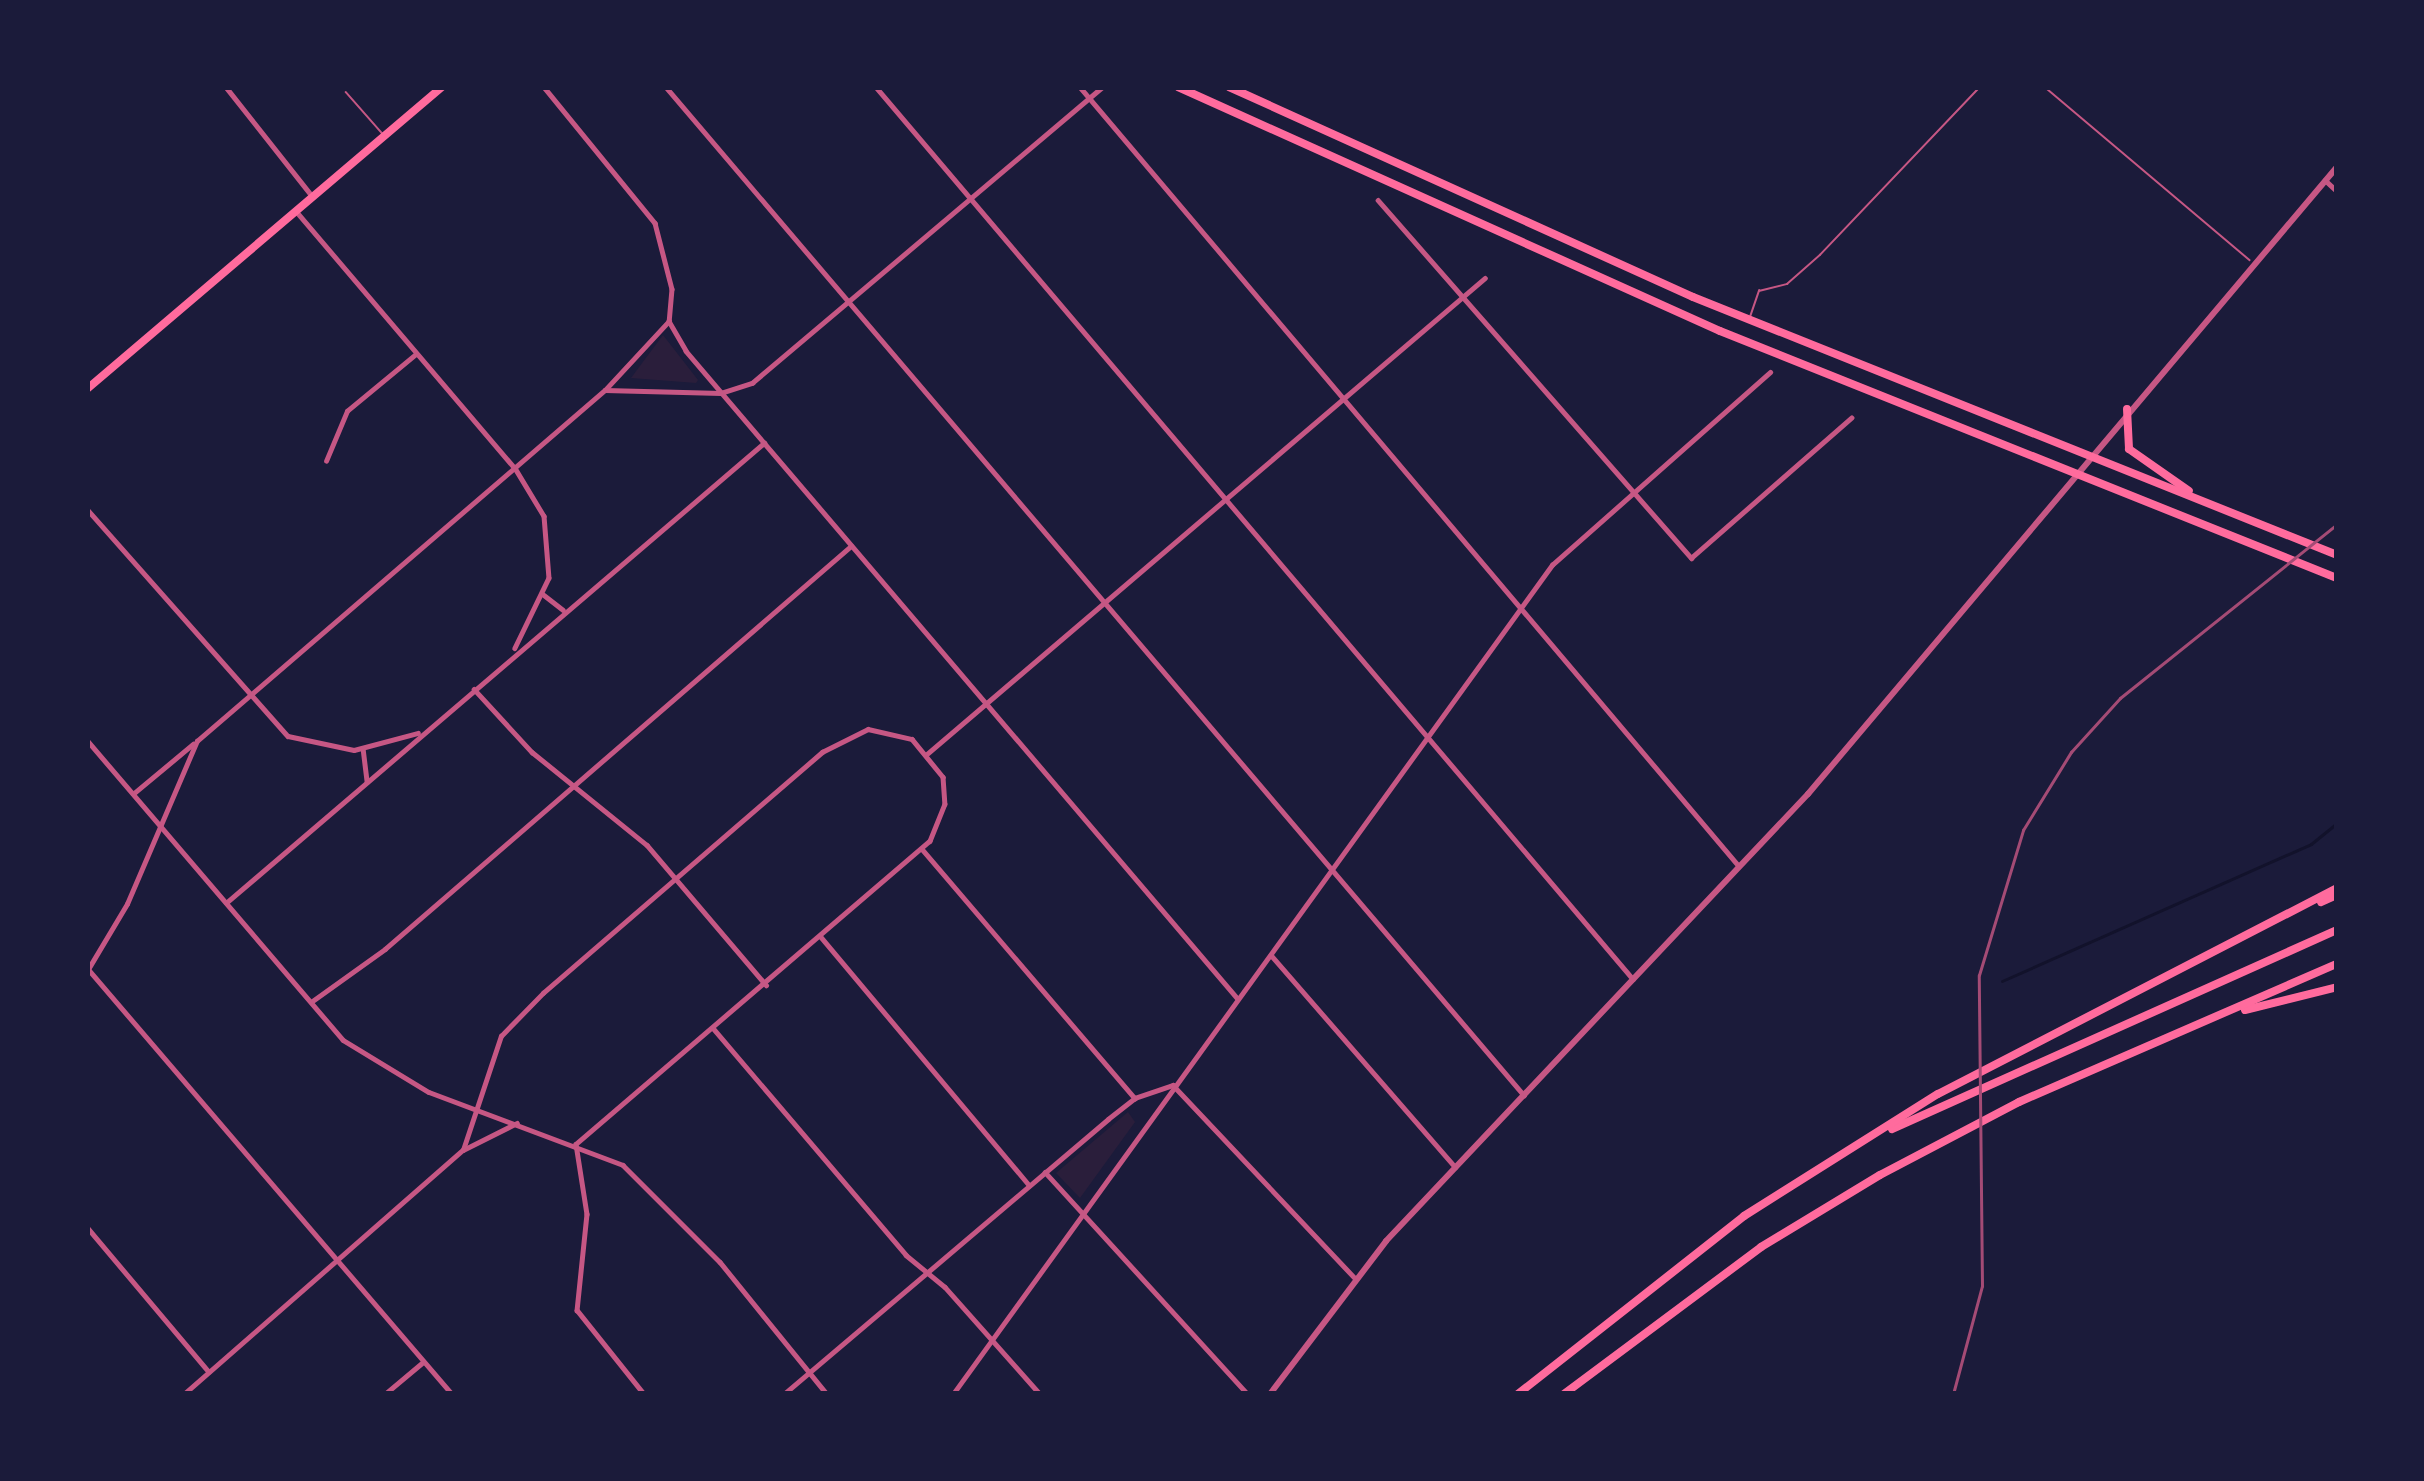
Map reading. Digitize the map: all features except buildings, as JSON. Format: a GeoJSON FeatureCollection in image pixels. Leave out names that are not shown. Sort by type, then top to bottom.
{"type":"FeatureCollection","features":[{"type":"Feature","properties":{"kind":"main road"},"geometry":{"type":"LineString","coordinates":[[87,389],[442,87]]}},
{"type":"Feature","properties":{"kind":"main road"},"geometry":{"type":"LineString","coordinates":[[1178,87],[1736,338],[2337,578]]}},
{"type":"Feature","properties":{"kind":"main road"},"geometry":{"type":"LineString","coordinates":[[1229,87],[1749,319],[2337,555]]}},
{"type":"Feature","properties":{"kind":"main road"},"geometry":{"type":"LineString","coordinates":[[2127,409],[2128,449],[2206,501]]}},
{"type":"Feature","properties":{"kind":"main road"},"geometry":{"type":"LineString","coordinates":[[1518,1394],[1689,1256],[1847,1150],[2016,1052],[2337,892]]}},
{"type":"Feature","properties":{"kind":"main road"},"geometry":{"type":"LineString","coordinates":[[1941,1099],[2337,930]]}},
{"type":"Feature","properties":{"kind":"main road"},"geometry":{"type":"LineString","coordinates":[[1564,1394],[1761,1246],[1945,1138],[2337,964]]}},
{"type":"Feature","properties":{"kind":"main road"},"geometry":{"type":"LineString","coordinates":[[2226,1014],[2337,987]]}},
{"type":"Feature","properties":{"kind":"street"},"geometry":{"type":"LineString","coordinates":[[226,87],[313,196]]}},
{"type":"Feature","properties":{"kind":"street"},"geometry":{"type":"LineString","coordinates":[[133,794],[605,390],[669,321],[672,289],[655,223],[544,87]]}},
{"type":"Feature","properties":{"kind":"street"},"geometry":{"type":"LineString","coordinates":[[666,87],[1524,1095]]}},
{"type":"Feature","properties":{"kind":"street"},"geometry":{"type":"LineString","coordinates":[[876,87],[1634,980]]}},
{"type":"Feature","properties":{"kind":"street"},"geometry":{"type":"LineString","coordinates":[[1080,87],[1741,867]]}},
{"type":"Feature","properties":{"kind":"street"},"geometry":{"type":"LineString","coordinates":[[605,390],[721,393],[765,373],[1102,87]]}},
{"type":"Feature","properties":{"kind":"street"},"geometry":{"type":"LineString","coordinates":[[1270,1394],[1355,1278],[1741,867],[2337,167]]}},
{"type":"Feature","properties":{"kind":"street"},"geometry":{"type":"LineString","coordinates":[[2325,180],[2337,190]]}},
{"type":"Feature","properties":{"kind":"street"},"geometry":{"type":"LineString","coordinates":[[1378,200],[1691,558],[1851,418]]}},
{"type":"Feature","properties":{"kind":"street"},"geometry":{"type":"LineString","coordinates":[[296,211],[515,468],[549,530],[542,593],[512,654]]}},
{"type":"Feature","properties":{"kind":"street"},"geometry":{"type":"LineString","coordinates":[[928,754],[1485,278]]}},
{"type":"Feature","properties":{"kind":"street"},"geometry":{"type":"LineString","coordinates":[[669,321],[721,393],[1238,999]]}},
{"type":"Feature","properties":{"kind":"street"},"geometry":{"type":"LineString","coordinates":[[326,461],[347,411],[416,354]]}},
{"type":"Feature","properties":{"kind":"street"},"geometry":{"type":"LineString","coordinates":[[952,1394],[1521,606],[1630,488],[1770,371]]}},
{"type":"Feature","properties":{"kind":"street"},"geometry":{"type":"LineString","coordinates":[[226,903],[563,610],[764,443]]}},
{"type":"Feature","properties":{"kind":"street"},"geometry":{"type":"LineString","coordinates":[[87,509],[248,698],[311,747],[393,743],[435,721]]}},
{"type":"Feature","properties":{"kind":"street"},"geometry":{"type":"LineString","coordinates":[[311,1002],[575,786],[851,547]]}},
{"type":"Feature","properties":{"kind":"street"},"geometry":{"type":"LineString","coordinates":[[542,593],[563,610]]}},
{"type":"Feature","properties":{"kind":"street"},"geometry":{"type":"LineString","coordinates":[[474,689],[575,786],[634,832],[766,985]]}},
{"type":"Feature","properties":{"kind":"street"},"geometry":{"type":"LineString","coordinates":[[463,1150],[501,1036],[517,1018],[843,738],[882,729],[928,754],[943,777],[945,804],[922,849],[577,1144]]}},
{"type":"Feature","properties":{"kind":"street"},"geometry":{"type":"LineString","coordinates":[[87,740],[311,1002],[371,1063],[475,1108],[577,1144],[652,1190],[827,1394]]}},
{"type":"Feature","properties":{"kind":"street"},"geometry":{"type":"LineString","coordinates":[[197,741],[161,826],[88,969],[452,1394]]}},
{"type":"Feature","properties":{"kind":"street"},"geometry":{"type":"LineString","coordinates":[[363,748],[367,782]]}},
{"type":"Feature","properties":{"kind":"street"},"geometry":{"type":"LineString","coordinates":[[922,849],[1135,1098]]}},
{"type":"Feature","properties":{"kind":"street"},"geometry":{"type":"LineString","coordinates":[[821,937],[1029,1185]]}},
{"type":"Feature","properties":{"kind":"street"},"geometry":{"type":"LineString","coordinates":[[1271,955],[1456,1167]]}},
{"type":"Feature","properties":{"kind":"street"},"geometry":{"type":"LineString","coordinates":[[713,1028],[906,1255],[929,1270],[1040,1394]]}},
{"type":"Feature","properties":{"kind":"street"},"geometry":{"type":"LineString","coordinates":[[784,1394],[1135,1098],[1173,1085]]}},
{"type":"Feature","properties":{"kind":"street"},"geometry":{"type":"LineString","coordinates":[[1173,1085],[1355,1278]]}},
{"type":"Feature","properties":{"kind":"street"},"geometry":{"type":"LineString","coordinates":[[184,1394],[463,1150],[517,1123]]}},
{"type":"Feature","properties":{"kind":"street"},"geometry":{"type":"LineString","coordinates":[[577,1144],[587,1214],[577,1310],[644,1394]]}},
{"type":"Feature","properties":{"kind":"street"},"geometry":{"type":"LineString","coordinates":[[1046,1172],[1085,1208],[1248,1394]]}},
{"type":"Feature","properties":{"kind":"street"},"geometry":{"type":"LineString","coordinates":[[87,1227],[209,1372]]}},
{"type":"Feature","properties":{"kind":"street"},"geometry":{"type":"LineString","coordinates":[[385,1394],[424,1361]]}},
{"type":"Feature","properties":{"kind":"lane"},"geometry":{"type":"LineString","coordinates":[[1736,338],[1759,292],[1787,284],[1820,255],[1980,87]]}},
{"type":"Feature","properties":{"kind":"lane"},"geometry":{"type":"LineString","coordinates":[[2044,87],[2253,263]]}},
{"type":"Feature","properties":{"kind":"lane"},"geometry":{"type":"LineString","coordinates":[[346,92],[384,136]]}},
{"type":"Feature","properties":{"kind":"shaded area"},"geometry":{"type":"Polygon","coordinates":[[[663,335],[698,380],[696,383],[631,378],[663,335]]]}},
{"type":"Feature","properties":{"kind":"shaded area"},"geometry":{"type":"Polygon","coordinates":[[[1128,1112],[1135,1122],[1080,1198],[1056,1173],[1128,1112]]]}},
{"type":"Feature","properties":{"kind":"waterway"},"geometry":{"type":"LineString","coordinates":[[2337,638],[2337,652]]}},
{"type":"Feature","properties":{"kind":"waterway"},"geometry":{"type":"LineString","coordinates":[[2002,981],[2311,844],[2337,823]]}},
{"type":"Feature","properties":{"kind":"railway"},"geometry":{"type":"LineString","coordinates":[[1953,1394],[1982,1286],[1979,975],[2023,830],[2071,752],[2120,698],[2337,524]]}}]}
